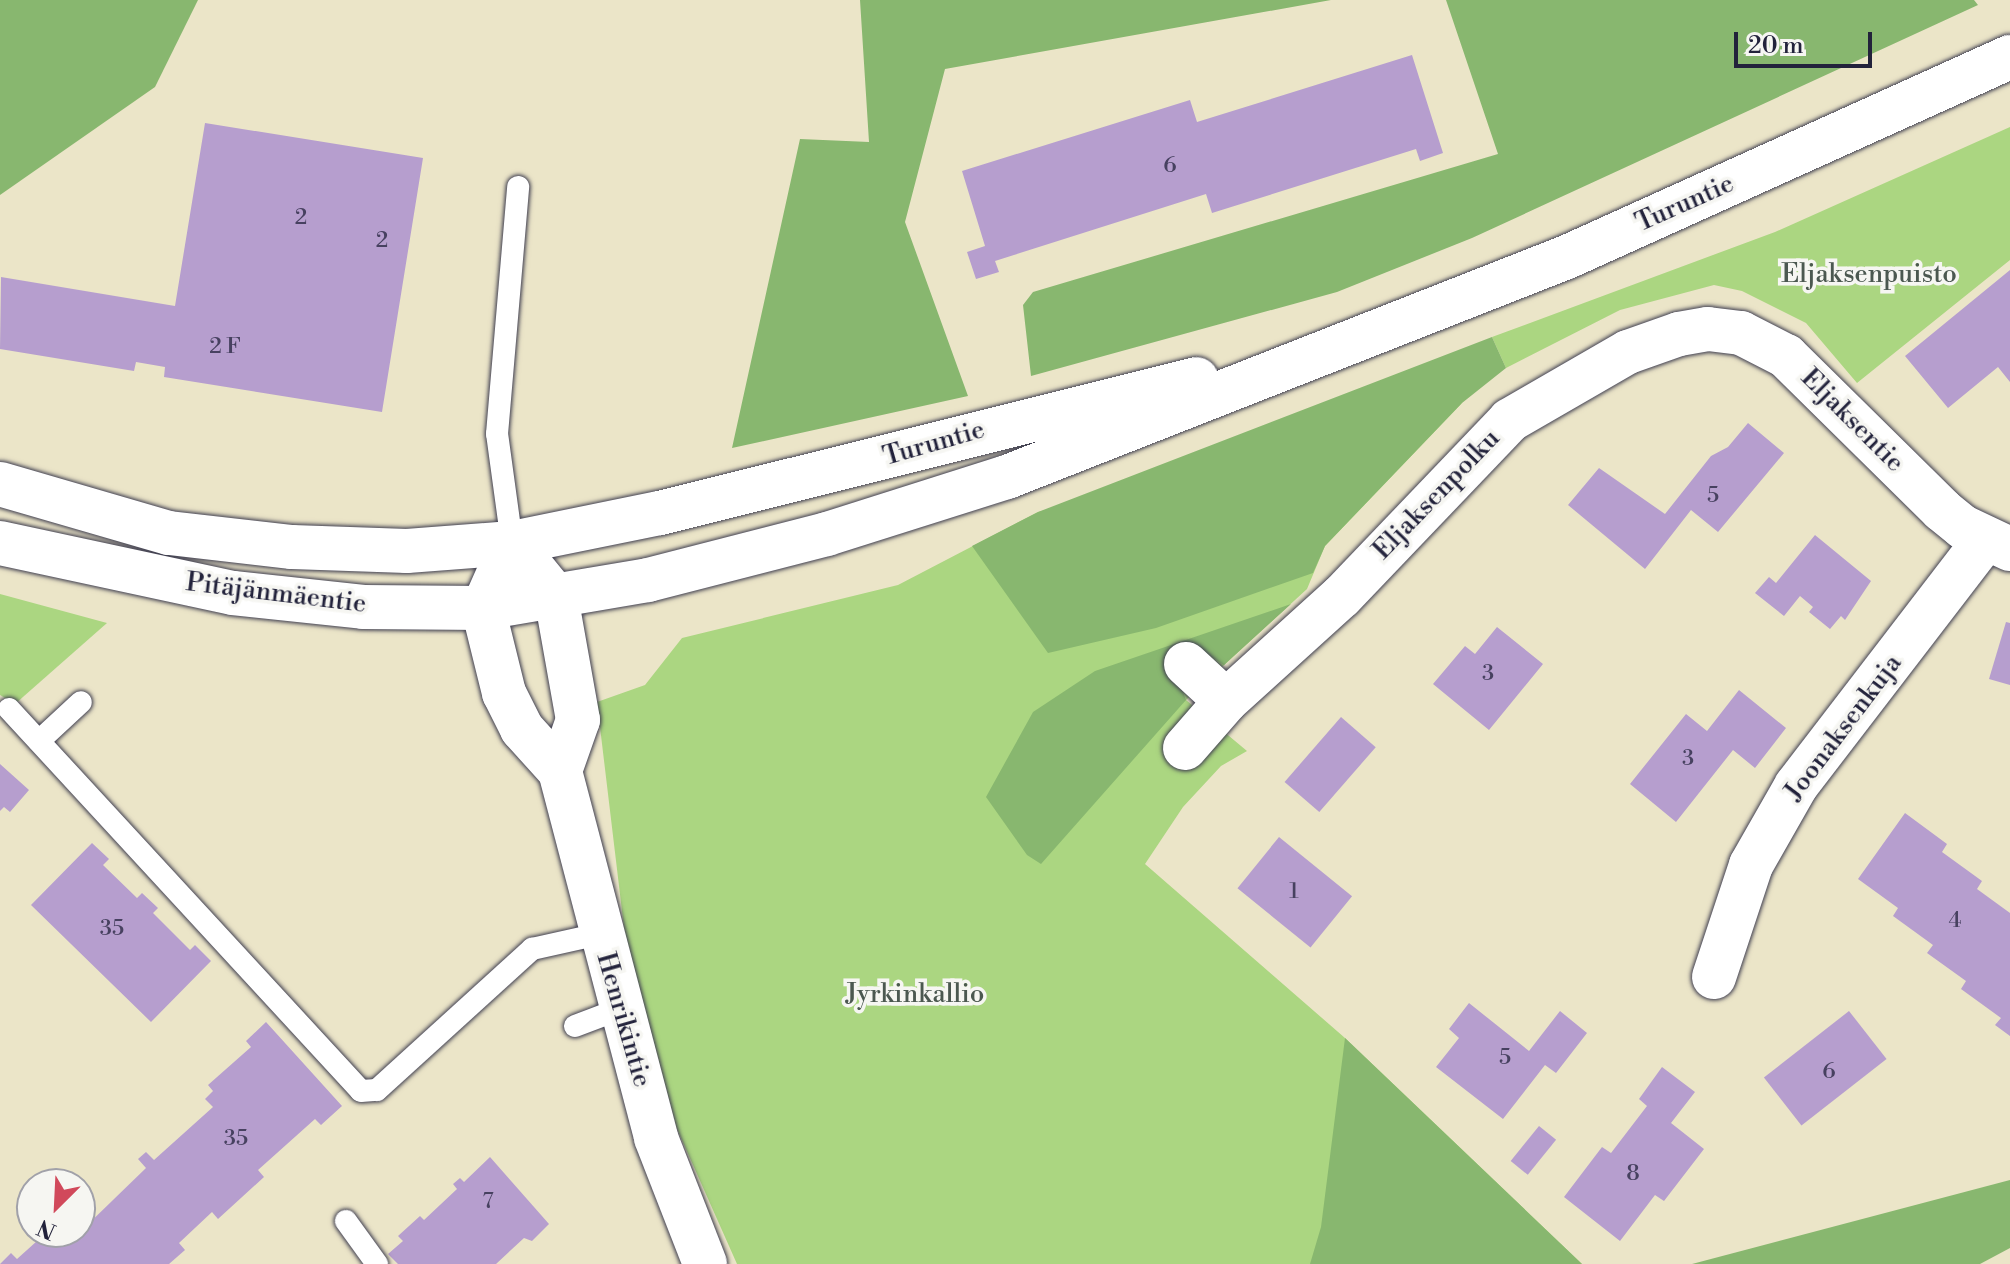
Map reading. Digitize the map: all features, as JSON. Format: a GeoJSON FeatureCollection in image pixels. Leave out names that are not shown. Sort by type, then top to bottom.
{"type":"FeatureCollection","features":[{"type":"Feature","properties":{"kind":"main road","name":"Turuntie"},"geometry":{"type":"LineString","coordinates":[[556,597],[648,580],[919,507],[1355,342],[1567,257],[2010,57]]}},
{"type":"Feature","properties":{"kind":"main road","name":"Eljaksentie"},"geometry":{"type":"LineString","coordinates":[[1679,334],[1708,329],[1741,333],[1786,356],[1942,510],[1998,544]]}},
{"type":"Feature","properties":{"kind":"main road","name":"Eljaksenpolku"},"geometry":{"type":"LineString","coordinates":[[1185,748],[1226,701],[1342,596],[1510,420],[1628,352],[1679,334]]}},
{"type":"Feature","properties":{"kind":"main road","name":"Turuntie"},"geometry":{"type":"LineString","coordinates":[[512,543],[660,513],[1355,342]]}},
{"type":"Feature","properties":{"kind":"main road","name":"Pitäjänmäentie"},"geometry":{"type":"LineString","coordinates":[[0,484],[169,533],[407,551],[512,543]]}},
{"type":"Feature","properties":{"kind":"main road","name":"Pitäjänmäentie"},"geometry":{"type":"LineString","coordinates":[[0,543],[233,593],[363,607],[483,608],[556,597]]}},
{"type":"Feature","properties":{"kind":"main road"},"geometry":{"type":"LineString","coordinates":[[483,608],[512,543],[556,597],[578,720],[560,771]]}},
{"type":"Feature","properties":{"kind":"main road","name":"Joonaksenkuja"},"geometry":{"type":"LineString","coordinates":[[1714,977],[1751,865],[1796,786],[1998,544]]}},
{"type":"Feature","properties":{"kind":"main road","name":"Henrikintie"},"geometry":{"type":"LineString","coordinates":[[483,608],[504,693],[522,729],[560,771],[599,934],[656,1138],[705,1264]]}},
{"type":"Feature","properties":{"kind":"main road"},"geometry":{"type":"LineString","coordinates":[[1186,664],[1226,701]]}},
{"type":"Feature","properties":{"kind":"lane"},"geometry":{"type":"LineString","coordinates":[[512,543],[497,434],[518,187]]}},
{"type":"Feature","properties":{"kind":"lane"},"geometry":{"type":"LineString","coordinates":[[39,741],[81,702]]}},
{"type":"Feature","properties":{"kind":"lane"},"geometry":{"type":"LineString","coordinates":[[9,709],[361,1091],[377,1090],[532,949],[599,934]]}},
{"type":"Feature","properties":{"kind":"lane"},"geometry":{"type":"LineString","coordinates":[[575,1026],[620,1009]]}},
{"type":"Feature","properties":{"kind":"lane"},"geometry":{"type":"LineString","coordinates":[[346,1221],[377,1264]]}},
{"type":"Feature","properties":{"kind":"green space"},"geometry":{"type":"Polygon","coordinates":[[[0,0],[198,0],[155,87],[0,195],[0,0]]]}},
{"type":"Feature","properties":{"kind":"green space"},"geometry":{"type":"Polygon","coordinates":[[[860,0],[1331,0],[945,69],[905,222],[968,396],[732,448],[800,139],[869,142],[860,0]]]}},
{"type":"Feature","properties":{"kind":"green space"},"geometry":{"type":"Polygon","coordinates":[[[1446,0],[1974,0],[1978,5],[1472,238],[1337,292],[1031,376],[1023,305],[1033,292],[1498,154],[1446,0]]]}},
{"type":"Feature","properties":{"kind":"green space","name":"Eljaksenpuisto"},"geometry":{"type":"Polygon","coordinates":[[[2010,127],[2010,260],[1857,383],[1806,323],[1742,291],[1714,285],[1620,310],[1506,368],[1492,337],[1775,232],[2010,127]]]}},
{"type":"Feature","properties":{"kind":"green space"},"geometry":{"type":"Polygon","coordinates":[[[1492,337],[1506,368],[1462,403],[1325,546],[1313,573],[1156,628],[1048,653],[972,546],[1038,512],[1492,337]]]}},
{"type":"Feature","properties":{"kind":"green space","name":"Jyrkinkallio"},"geometry":{"type":"Polygon","coordinates":[[[1462,403],[1325,546],[1307,589],[1186,700],[1247,751],[1221,766],[1183,807],[1145,864],[1345,1038],[1582,1264],[737,1264],[677,1129],[625,936],[597,702],[645,685],[682,638],[898,585],[1038,512],[1462,403]]]}},
{"type":"Feature","properties":{"kind":"green space"},"geometry":{"type":"Polygon","coordinates":[[[0,594],[107,623],[15,704],[0,695],[0,594]]]}},
{"type":"Feature","properties":{"kind":"green space"},"geometry":{"type":"Polygon","coordinates":[[[1291,604],[1224,665],[1201,650],[1175,672],[1186,700],[1041,864],[1027,855],[986,797],[1033,712],[1095,671],[1291,604]]]}},
{"type":"Feature","properties":{"kind":"green space"},"geometry":{"type":"Polygon","coordinates":[[[1345,1038],[1582,1264],[1310,1264],[1321,1227],[1345,1038]]]}},
{"type":"Feature","properties":{"kind":"green space"},"geometry":{"type":"Polygon","coordinates":[[[2010,1180],[2010,1248],[1980,1264],[1692,1264],[2010,1180]]]}},
{"type":"Feature","properties":{"kind":"building"},"geometry":{"type":"Polygon","coordinates":[[[1412,55],[1443,153],[1420,161],[1416,149],[1212,213],[1206,194],[995,261],[999,272],[976,279],[967,252],[985,246],[962,171],[1190,100],[1197,122],[1412,55]]]}},
{"type":"Feature","properties":{"kind":"building"},"geometry":{"type":"Polygon","coordinates":[[[205,123],[423,158],[382,412],[164,377],[165,367],[136,362],[134,371],[0,349],[1,277],[175,306],[205,123]]]}},
{"type":"Feature","properties":{"kind":"building"},"geometry":{"type":"Polygon","coordinates":[[[2010,270],[2010,382],[1998,367],[1948,408],[1905,356],[2010,270]]]}},
{"type":"Feature","properties":{"kind":"building"},"geometry":{"type":"Polygon","coordinates":[[[1748,423],[1784,453],[1718,532],[1691,510],[1645,569],[1568,505],[1599,468],[1665,514],[1711,456],[1728,447],[1748,423]]]}},
{"type":"Feature","properties":{"kind":"building"},"geometry":{"type":"Polygon","coordinates":[[[1815,535],[1871,581],[1845,620],[1841,616],[1830,629],[1809,612],[1813,607],[1800,596],[1784,616],[1755,593],[1769,577],[1776,583],[1815,535]]]}},
{"type":"Feature","properties":{"kind":"building"},"geometry":{"type":"Polygon","coordinates":[[[2006,622],[2010,623],[2010,685],[1989,679],[2006,622]]]}},
{"type":"Feature","properties":{"kind":"building"},"geometry":{"type":"Polygon","coordinates":[[[1497,627],[1543,664],[1489,730],[1433,684],[1465,646],[1475,654],[1497,627]]]}},
{"type":"Feature","properties":{"kind":"building"},"geometry":{"type":"Polygon","coordinates":[[[1739,690],[1786,728],[1755,768],[1733,750],[1676,822],[1630,784],[1686,714],[1707,731],[1739,690]]]}},
{"type":"Feature","properties":{"kind":"building"},"geometry":{"type":"Polygon","coordinates":[[[1341,717],[1376,747],[1319,812],[1285,782],[1341,717]]]}},
{"type":"Feature","properties":{"kind":"building"},"geometry":{"type":"Polygon","coordinates":[[[0,764],[29,790],[10,812],[4,807],[0,811],[0,764]]]}},
{"type":"Feature","properties":{"kind":"building"},"geometry":{"type":"Polygon","coordinates":[[[1905,813],[1947,844],[1942,852],[1982,881],[1977,889],[2010,913],[2010,1036],[1995,1025],[2001,1018],[1961,989],[1966,981],[1927,953],[1933,945],[1893,916],[1898,908],[1858,879],[1905,813]]]}},
{"type":"Feature","properties":{"kind":"building"},"geometry":{"type":"Polygon","coordinates":[[[1279,837],[1352,896],[1311,947],[1237,888],[1279,837]]]}},
{"type":"Feature","properties":{"kind":"building"},"geometry":{"type":"Polygon","coordinates":[[[92,843],[109,859],[103,865],[137,898],[142,893],[158,908],[153,913],[190,950],[195,945],[211,961],[151,1022],[31,905],[92,843]]]}},
{"type":"Feature","properties":{"kind":"building"},"geometry":{"type":"Polygon","coordinates":[[[1469,1003],[1529,1051],[1560,1011],[1587,1033],[1556,1073],[1545,1065],[1503,1119],[1436,1067],[1459,1038],[1449,1029],[1469,1003]]]}},
{"type":"Feature","properties":{"kind":"building"},"geometry":{"type":"Polygon","coordinates":[[[1849,1011],[1887,1059],[1801,1126],[1764,1077],[1849,1011]]]}},
{"type":"Feature","properties":{"kind":"building"},"geometry":{"type":"Polygon","coordinates":[[[266,1022],[342,1106],[321,1125],[315,1119],[258,1170],[264,1177],[218,1219],[212,1212],[179,1243],[185,1250],[169,1264],[0,1264],[11,1253],[17,1259],[29,1248],[96,1248],[96,1216],[146,1168],[138,1159],[146,1152],[154,1160],[213,1107],[205,1099],[213,1091],[208,1085],[251,1047],[246,1041],[266,1022]]]}},
{"type":"Feature","properties":{"kind":"building"},"geometry":{"type":"Polygon","coordinates":[[[1662,1067],[1695,1092],[1671,1123],[1704,1149],[1664,1201],[1655,1195],[1620,1241],[1564,1197],[1602,1147],[1611,1153],[1647,1106],[1639,1099],[1662,1067]]]}},
{"type":"Feature","properties":{"kind":"building"},"geometry":{"type":"Polygon","coordinates":[[[1539,1126],[1556,1140],[1528,1175],[1511,1161],[1539,1126]]]}},
{"type":"Feature","properties":{"kind":"building"},"geometry":{"type":"Polygon","coordinates":[[[490,1157],[549,1224],[532,1241],[524,1238],[496,1264],[398,1264],[388,1254],[403,1241],[398,1236],[420,1216],[424,1220],[457,1189],[453,1184],[460,1178],[464,1182],[490,1157]]]}}]}
